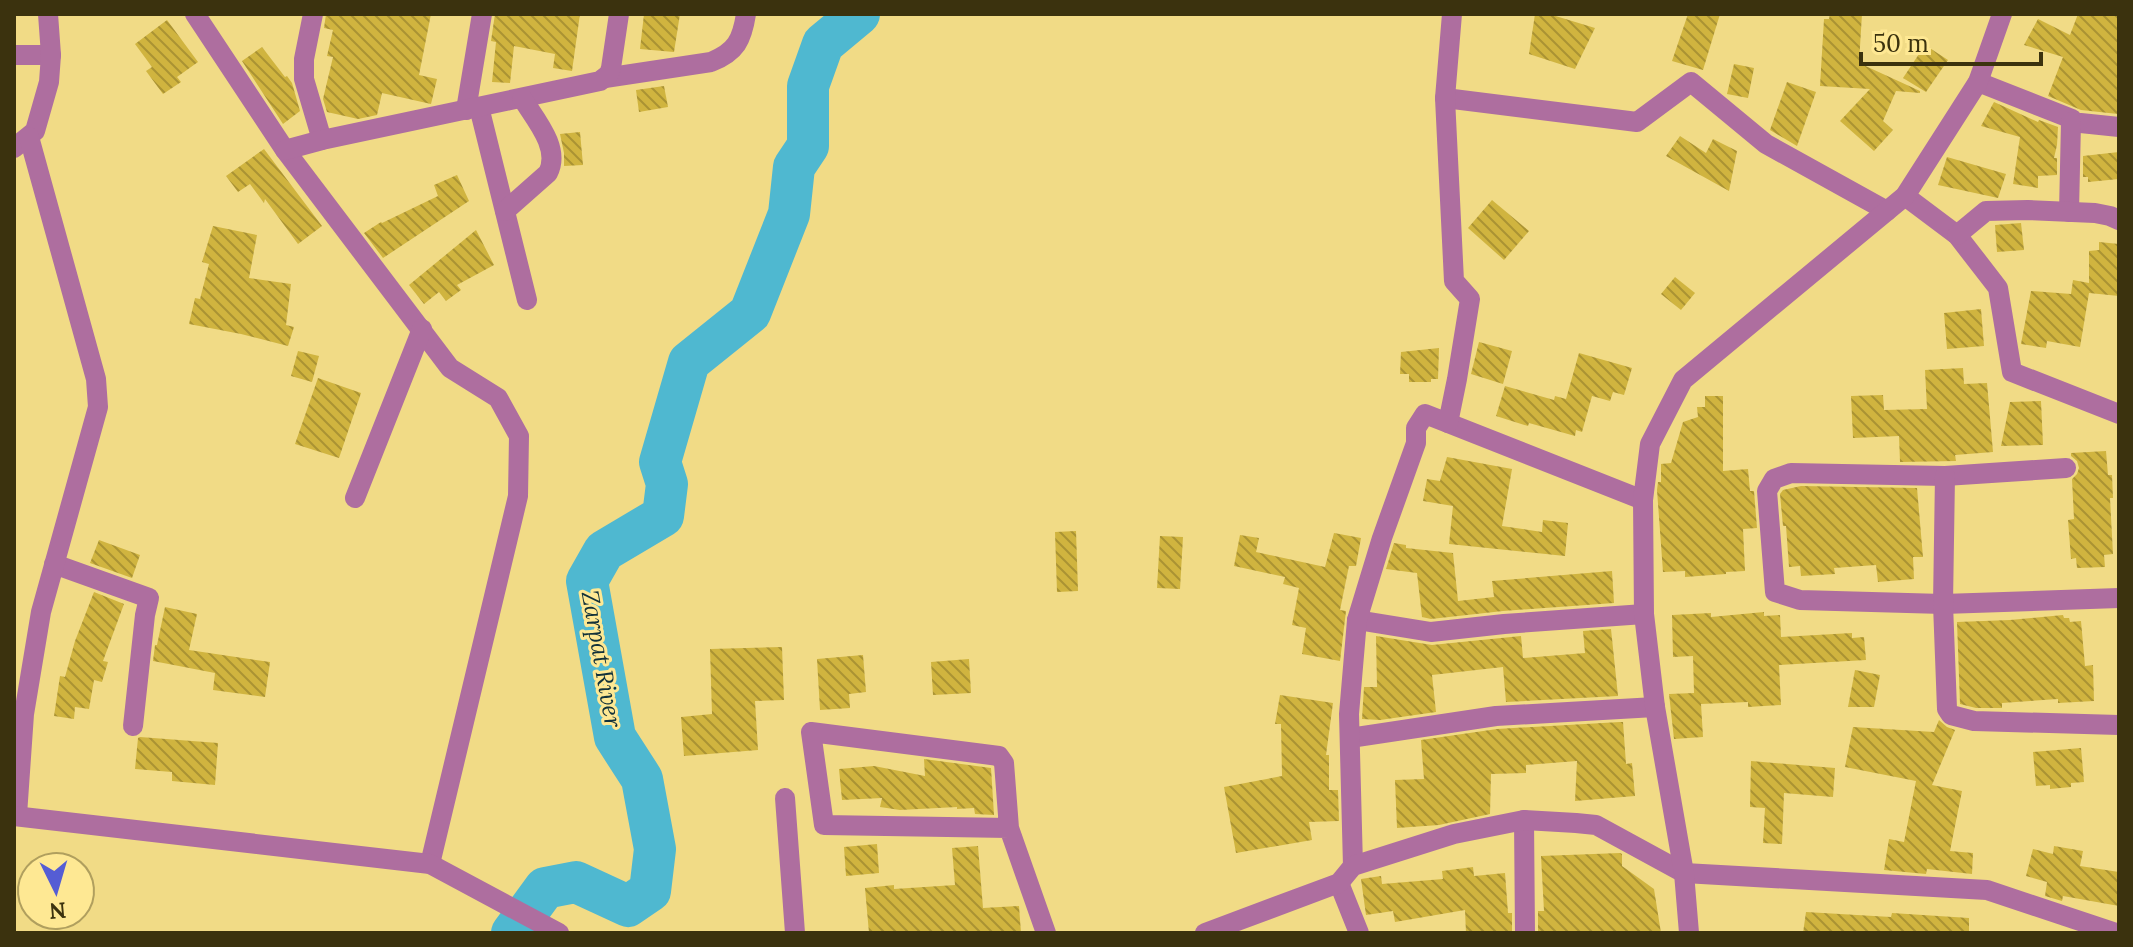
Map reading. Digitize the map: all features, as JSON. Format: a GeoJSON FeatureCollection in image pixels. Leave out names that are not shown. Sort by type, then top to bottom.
{"type":"FeatureCollection","features":[{"type":"Feature","properties":{"kind":"street"},"geometry":{"type":"LineString","coordinates":[[48,14],[49,82],[35,131],[22,143],[98,392],[96,421],[41,612],[24,714],[16,815],[430,864],[559,933]]}},
{"type":"Feature","properties":{"kind":"street"},"geometry":{"type":"LineString","coordinates":[[195,14],[285,150],[450,368],[498,398],[519,436],[518,496],[430,864]]}},
{"type":"Feature","properties":{"kind":"street"},"geometry":{"type":"LineString","coordinates":[[313,14],[303,70],[322,140]]}},
{"type":"Feature","properties":{"kind":"street"},"geometry":{"type":"LineString","coordinates":[[482,14],[472,109],[505,211],[527,300]]}},
{"type":"Feature","properties":{"kind":"street"},"geometry":{"type":"LineString","coordinates":[[605,78],[611,68],[619,14]]}},
{"type":"Feature","properties":{"kind":"street"},"geometry":{"type":"LineString","coordinates":[[285,150],[605,78],[711,62],[733,50],[746,14]]}},
{"type":"Feature","properties":{"kind":"street"},"geometry":{"type":"LineString","coordinates":[[1448,423],[1470,299],[1454,281],[1445,98],[1452,14]]}},
{"type":"Feature","properties":{"kind":"street"},"geometry":{"type":"LineString","coordinates":[[1689,933],[1684,873],[1655,707],[1644,614],[1643,500],[1650,444],[1683,380],[1905,196],[1978,82],[2002,14]]}},
{"type":"Feature","properties":{"kind":"street"},"geometry":{"type":"LineString","coordinates":[[14,55],[51,55]]}},
{"type":"Feature","properties":{"kind":"street"},"geometry":{"type":"LineString","coordinates":[[1445,98],[1637,122],[1691,82],[1766,144],[1887,211]]}},
{"type":"Feature","properties":{"kind":"street"},"geometry":{"type":"LineString","coordinates":[[1978,82],[2072,119],[2069,212]]}},
{"type":"Feature","properties":{"kind":"street"},"geometry":{"type":"LineString","coordinates":[[505,211],[548,173],[552,165],[553,154],[549,143],[522,98]]}},
{"type":"Feature","properties":{"kind":"street"},"geometry":{"type":"LineString","coordinates":[[2071,122],[2119,127]]}},
{"type":"Feature","properties":{"kind":"street"},"geometry":{"type":"LineString","coordinates":[[1905,196],[1957,235],[1998,288],[2012,372],[2119,414]]}},
{"type":"Feature","properties":{"kind":"street"},"geometry":{"type":"LineString","coordinates":[[1957,235],[1986,211],[2102,214],[2119,220]]}},
{"type":"Feature","properties":{"kind":"street"},"geometry":{"type":"LineString","coordinates":[[355,498],[422,329]]}},
{"type":"Feature","properties":{"kind":"street"},"geometry":{"type":"LineString","coordinates":[[1353,866],[1349,714],[1357,620],[1416,443],[1416,428],[1425,414],[1643,500]]}},
{"type":"Feature","properties":{"kind":"street"},"geometry":{"type":"LineString","coordinates":[[2066,468],[1945,476],[1791,473],[1774,479],[1767,491],[1775,592],[1800,600],[1943,604],[2119,598]]}},
{"type":"Feature","properties":{"kind":"street"},"geometry":{"type":"LineString","coordinates":[[1945,476],[1945,692],[1951,715],[1974,721],[2119,725]]}},
{"type":"Feature","properties":{"kind":"street"},"geometry":{"type":"LineString","coordinates":[[54,564],[149,598],[133,726]]}},
{"type":"Feature","properties":{"kind":"street"},"geometry":{"type":"LineString","coordinates":[[1357,620],[1431,632],[1497,624],[1644,614]]}},
{"type":"Feature","properties":{"kind":"street"},"geometry":{"type":"LineString","coordinates":[[1350,738],[1496,716],[1655,707]]}},
{"type":"Feature","properties":{"kind":"street"},"geometry":{"type":"LineString","coordinates":[[1009,828],[824,825],[811,732],[999,756],[1004,763],[1009,828],[1046,933]]}},
{"type":"Feature","properties":{"kind":"street"},"geometry":{"type":"LineString","coordinates":[[785,798],[795,933]]}},
{"type":"Feature","properties":{"kind":"street"},"geometry":{"type":"LineString","coordinates":[[1524,820],[1525,933]]}},
{"type":"Feature","properties":{"kind":"street"},"geometry":{"type":"LineString","coordinates":[[1205,933],[1339,883],[1353,866],[1454,834],[1524,820],[1596,825],[1684,873],[1987,890],[2116,933]]}},
{"type":"Feature","properties":{"kind":"street"},"geometry":{"type":"LineString","coordinates":[[1339,883],[1359,933]]}},
{"type":"Feature","properties":{"kind":"building"},"geometry":{"type":"Polygon","coordinates":[[[326,14],[431,14],[419,75],[437,79],[431,104],[382,93],[377,115],[358,119],[327,112],[323,99],[333,57],[327,56],[333,30],[324,28],[326,14]]]}},
{"type":"Feature","properties":{"kind":"building"},"geometry":{"type":"Polygon","coordinates":[[[495,14],[580,14],[572,71],[553,68],[555,54],[514,46],[510,83],[492,82],[496,42],[491,41],[495,14]]]}},
{"type":"Feature","properties":{"kind":"building"},"geometry":{"type":"Polygon","coordinates":[[[644,14],[680,14],[674,52],[640,49],[644,14]]]}},
{"type":"Feature","properties":{"kind":"building"},"geometry":{"type":"Polygon","coordinates":[[[1535,14],[1549,14],[1595,28],[1575,69],[1529,54],[1535,14]]]}},
{"type":"Feature","properties":{"kind":"building"},"geometry":{"type":"Polygon","coordinates":[[[1688,14],[1720,14],[1703,70],[1672,61],[1688,14]]]}},
{"type":"Feature","properties":{"kind":"building"},"geometry":{"type":"Polygon","coordinates":[[[1830,14],[1862,14],[1859,63],[1920,91],[1896,91],[1883,121],[1893,130],[1874,151],[1840,121],[1870,89],[1820,86],[1824,19],[1829,19],[1830,14]]]}},
{"type":"Feature","properties":{"kind":"building"},"geometry":{"type":"Polygon","coordinates":[[[2078,14],[2119,14],[2118,114],[2081,110],[2048,96],[2063,57],[2024,45],[2038,19],[2070,35],[2078,14]]]}},
{"type":"Feature","properties":{"kind":"building"},"geometry":{"type":"Polygon","coordinates":[[[167,20],[198,62],[177,77],[181,82],[163,94],[146,71],[152,67],[135,44],[167,20]]]}},
{"type":"Feature","properties":{"kind":"building"},"geometry":{"type":"Polygon","coordinates":[[[1925,45],[1948,60],[1926,92],[1903,78],[1925,45]]]}},
{"type":"Feature","properties":{"kind":"building"},"geometry":{"type":"Polygon","coordinates":[[[262,47],[292,83],[300,111],[283,124],[242,61],[262,47]]]}},
{"type":"Feature","properties":{"kind":"building"},"geometry":{"type":"Polygon","coordinates":[[[1734,64],[1754,68],[1748,98],[1727,94],[1734,64]]]}},
{"type":"Feature","properties":{"kind":"building"},"geometry":{"type":"Polygon","coordinates":[[[1787,82],[1816,92],[1797,146],[1770,130],[1787,82]]]}},
{"type":"Feature","properties":{"kind":"building"},"geometry":{"type":"Polygon","coordinates":[[[664,86],[668,107],[639,112],[636,90],[664,86]]]}},
{"type":"Feature","properties":{"kind":"building"},"geometry":{"type":"Polygon","coordinates":[[[1994,102],[2038,122],[2058,127],[2054,158],[2057,158],[2057,175],[2038,176],[2038,188],[2013,184],[2020,137],[1981,126],[1994,102]]]}},
{"type":"Feature","properties":{"kind":"building"},"geometry":{"type":"Polygon","coordinates":[[[580,132],[583,165],[564,166],[560,134],[580,132]]]}},
{"type":"Feature","properties":{"kind":"building"},"geometry":{"type":"Polygon","coordinates":[[[1680,136],[1706,153],[1713,139],[1737,151],[1729,191],[1666,156],[1680,136]]]}},
{"type":"Feature","properties":{"kind":"building"},"geometry":{"type":"Polygon","coordinates":[[[264,149],[322,226],[298,244],[250,184],[238,192],[226,176],[264,149]]]}},
{"type":"Feature","properties":{"kind":"building"},"geometry":{"type":"Polygon","coordinates":[[[2119,152],[2119,179],[2088,182],[2088,177],[2083,177],[2083,156],[2119,152]]]}},
{"type":"Feature","properties":{"kind":"building"},"geometry":{"type":"Polygon","coordinates":[[[1947,157],[2006,174],[1998,198],[1938,185],[1947,157]]]}},
{"type":"Feature","properties":{"kind":"building"},"geometry":{"type":"Polygon","coordinates":[[[457,175],[469,201],[383,258],[364,233],[438,196],[434,185],[457,175]]]}},
{"type":"Feature","properties":{"kind":"building"},"geometry":{"type":"Polygon","coordinates":[[[1492,200],[1529,231],[1504,260],[1468,228],[1492,200]]]}},
{"type":"Feature","properties":{"kind":"building"},"geometry":{"type":"Polygon","coordinates":[[[2021,223],[2024,250],[1997,252],[1995,225],[2021,223]]]}},
{"type":"Feature","properties":{"kind":"building"},"geometry":{"type":"Polygon","coordinates":[[[213,226],[257,235],[249,278],[291,284],[286,325],[294,327],[288,346],[189,324],[195,298],[200,299],[209,264],[202,262],[213,226]]]}},
{"type":"Feature","properties":{"kind":"building"},"geometry":{"type":"Polygon","coordinates":[[[476,230],[494,265],[457,285],[461,290],[446,301],[439,292],[424,304],[409,285],[476,230]]]}},
{"type":"Feature","properties":{"kind":"building"},"geometry":{"type":"Polygon","coordinates":[[[2099,242],[2119,244],[2119,296],[2089,293],[2080,347],[2047,341],[2046,348],[2021,344],[2031,291],[2071,294],[2073,280],[2089,283],[2089,251],[2099,250],[2099,242]]]}},
{"type":"Feature","properties":{"kind":"building"},"geometry":{"type":"Polygon","coordinates":[[[1675,277],[1695,293],[1681,310],[1661,294],[1675,277]]]}},
{"type":"Feature","properties":{"kind":"building"},"geometry":{"type":"Polygon","coordinates":[[[1981,309],[1984,346],[1947,349],[1944,313],[1981,309]]]}},
{"type":"Feature","properties":{"kind":"building"},"geometry":{"type":"Polygon","coordinates":[[[1479,342],[1512,351],[1503,384],[1471,374],[1479,342]]]}},
{"type":"Feature","properties":{"kind":"building"},"geometry":{"type":"Polygon","coordinates":[[[1439,348],[1438,379],[1409,382],[1409,374],[1400,374],[1401,352],[1439,348]]]}},
{"type":"Feature","properties":{"kind":"building"},"geometry":{"type":"Polygon","coordinates":[[[298,351],[319,356],[312,382],[291,376],[298,351]]]}},
{"type":"Feature","properties":{"kind":"building"},"geometry":{"type":"Polygon","coordinates":[[[1579,353],[1632,368],[1624,395],[1613,392],[1610,401],[1592,396],[1582,432],[1576,430],[1575,436],[1496,416],[1505,386],[1554,400],[1555,396],[1566,399],[1579,353]]]}},
{"type":"Feature","properties":{"kind":"building"},"geometry":{"type":"Polygon","coordinates":[[[1963,368],[1964,384],[1987,383],[1993,452],[1955,455],[1956,461],[1900,462],[1899,436],[1853,438],[1851,396],[1883,395],[1884,410],[1927,409],[1925,370],[1963,368]]]}},
{"type":"Feature","properties":{"kind":"building"},"geometry":{"type":"Polygon","coordinates":[[[318,378],[361,393],[339,458],[295,444],[318,378]]]}},
{"type":"Feature","properties":{"kind":"building"},"geometry":{"type":"Polygon","coordinates":[[[1705,396],[1723,396],[1723,471],[1748,469],[1750,491],[1754,491],[1757,528],[1743,529],[1745,571],[1685,577],[1685,571],[1663,572],[1657,490],[1658,482],[1661,482],[1661,464],[1671,463],[1683,422],[1698,417],[1697,407],[1705,407],[1705,396]]]}},
{"type":"Feature","properties":{"kind":"building"},"geometry":{"type":"Polygon","coordinates":[[[2041,401],[2043,445],[2001,446],[2010,402],[2041,401]]]}},
{"type":"Feature","properties":{"kind":"building"},"geometry":{"type":"Polygon","coordinates":[[[2106,451],[2108,475],[2112,475],[2113,554],[2104,555],[2105,567],[2077,568],[2076,558],[2071,559],[2068,520],[2074,519],[2072,479],[2079,468],[2071,453],[2106,451]]]}},
{"type":"Feature","properties":{"kind":"building"},"geometry":{"type":"Polygon","coordinates":[[[1447,457],[1512,469],[1502,526],[1542,532],[1543,520],[1568,523],[1565,556],[1449,544],[1453,506],[1423,501],[1427,479],[1440,481],[1447,457]]]}},
{"type":"Feature","properties":{"kind":"building"},"geometry":{"type":"Polygon","coordinates":[[[1801,486],[1917,488],[1923,557],[1913,557],[1914,579],[1878,582],[1876,565],[1834,568],[1835,574],[1801,576],[1800,566],[1789,567],[1780,494],[1783,490],[1801,486]]]}},
{"type":"Feature","properties":{"kind":"building"},"geometry":{"type":"Polygon","coordinates":[[[1076,531],[1078,591],[1057,592],[1055,532],[1076,531]]]}},
{"type":"Feature","properties":{"kind":"building"},"geometry":{"type":"Polygon","coordinates":[[[1334,533],[1361,538],[1356,566],[1349,566],[1340,610],[1346,611],[1340,661],[1302,654],[1306,628],[1292,625],[1299,588],[1283,584],[1285,577],[1234,566],[1240,535],[1259,538],[1256,552],[1325,567],[1334,533]]]}},
{"type":"Feature","properties":{"kind":"building"},"geometry":{"type":"Polygon","coordinates":[[[1160,536],[1183,537],[1180,589],[1157,588],[1160,536]]]}},
{"type":"Feature","properties":{"kind":"building"},"geometry":{"type":"Polygon","coordinates":[[[99,540],[140,555],[132,578],[90,563],[99,540]]]}},
{"type":"Feature","properties":{"kind":"building"},"geometry":{"type":"Polygon","coordinates":[[[1394,543],[1406,545],[1406,548],[1453,553],[1458,601],[1494,597],[1492,581],[1612,571],[1614,603],[1431,619],[1422,617],[1417,573],[1386,569],[1394,543]]]}},
{"type":"Feature","properties":{"kind":"building"},"geometry":{"type":"Polygon","coordinates":[[[94,592],[124,604],[103,661],[108,662],[102,682],[94,680],[89,709],[75,707],[74,719],[54,716],[60,676],[65,677],[94,592]]]}},
{"type":"Feature","properties":{"kind":"building"},"geometry":{"type":"Polygon","coordinates":[[[165,607],[197,614],[189,650],[270,662],[265,697],[213,690],[215,673],[153,661],[165,607]]]}},
{"type":"Feature","properties":{"kind":"building"},"geometry":{"type":"Polygon","coordinates":[[[1764,612],[1764,616],[1780,615],[1781,637],[1852,633],[1852,638],[1864,637],[1866,660],[1779,665],[1781,705],[1748,707],[1748,702],[1701,704],[1703,737],[1674,739],[1669,694],[1694,693],[1693,656],[1673,657],[1672,615],[1711,613],[1711,617],[1764,612]]]}},
{"type":"Feature","properties":{"kind":"building"},"geometry":{"type":"Polygon","coordinates":[[[2063,615],[2070,622],[2081,621],[2085,666],[2093,665],[2094,701],[2058,703],[2058,699],[2002,703],[2002,708],[1976,708],[1960,704],[1957,622],[2063,615]]]}},
{"type":"Feature","properties":{"kind":"building"},"geometry":{"type":"Polygon","coordinates":[[[1611,629],[1618,696],[1506,702],[1503,667],[1432,675],[1436,712],[1380,720],[1362,719],[1364,687],[1377,687],[1376,636],[1432,645],[1521,636],[1523,658],[1585,653],[1583,631],[1611,629]]]}},
{"type":"Feature","properties":{"kind":"building"},"geometry":{"type":"Polygon","coordinates":[[[782,647],[784,700],[755,701],[758,750],[684,756],[681,717],[712,714],[710,649],[782,647]]]}},
{"type":"Feature","properties":{"kind":"building"},"geometry":{"type":"Polygon","coordinates":[[[863,655],[866,692],[849,694],[850,708],[820,710],[817,659],[863,655]]]}},
{"type":"Feature","properties":{"kind":"building"},"geometry":{"type":"Polygon","coordinates":[[[969,659],[971,693],[933,695],[931,662],[969,659]]]}},
{"type":"Feature","properties":{"kind":"building"},"geometry":{"type":"Polygon","coordinates":[[[1855,670],[1880,675],[1874,707],[1848,707],[1855,670]]]}},
{"type":"Feature","properties":{"kind":"building"},"geometry":{"type":"Polygon","coordinates":[[[1280,695],[1333,703],[1326,755],[1329,755],[1329,790],[1338,790],[1339,821],[1309,822],[1312,840],[1236,853],[1224,787],[1282,776],[1281,724],[1275,724],[1280,695]]]}},
{"type":"Feature","properties":{"kind":"building"},"geometry":{"type":"Polygon","coordinates":[[[1939,720],[1955,730],[1932,785],[1962,791],[1950,851],[1973,853],[1972,874],[1927,869],[1926,874],[1884,870],[1889,839],[1904,842],[1916,781],[1845,767],[1853,727],[1934,732],[1939,720]]]}},
{"type":"Feature","properties":{"kind":"building"},"geometry":{"type":"Polygon","coordinates":[[[1623,722],[1626,764],[1632,763],[1635,796],[1575,801],[1577,761],[1526,765],[1526,773],[1491,774],[1490,814],[1439,825],[1397,828],[1395,780],[1424,779],[1421,740],[1497,729],[1623,722]]]}},
{"type":"Feature","properties":{"kind":"building"},"geometry":{"type":"Polygon","coordinates":[[[140,737],[218,743],[215,785],[172,781],[172,772],[135,769],[140,737]]]}},
{"type":"Feature","properties":{"kind":"building"},"geometry":{"type":"Polygon","coordinates":[[[2081,748],[2084,782],[2050,789],[2050,785],[2036,786],[2033,752],[2081,748]]]}},
{"type":"Feature","properties":{"kind":"building"},"geometry":{"type":"Polygon","coordinates":[[[924,759],[991,768],[994,815],[975,814],[974,808],[900,810],[880,807],[882,798],[842,800],[839,769],[874,766],[925,776],[924,759]]]}},
{"type":"Feature","properties":{"kind":"building"},"geometry":{"type":"Polygon","coordinates":[[[1751,761],[1835,768],[1833,797],[1784,793],[1782,844],[1763,843],[1765,808],[1750,807],[1751,761]]]}},
{"type":"Feature","properties":{"kind":"building"},"geometry":{"type":"Polygon","coordinates":[[[877,844],[879,873],[846,876],[844,847],[877,844]]]}},
{"type":"Feature","properties":{"kind":"building"},"geometry":{"type":"Polygon","coordinates":[[[978,846],[983,908],[1019,906],[1021,933],[869,933],[865,888],[955,885],[952,848],[978,846]]]}},
{"type":"Feature","properties":{"kind":"building"},"geometry":{"type":"Polygon","coordinates":[[[2054,846],[2083,851],[2080,866],[2119,872],[2119,906],[2063,896],[2062,901],[2045,896],[2047,882],[2026,876],[2033,849],[2053,854],[2054,846]]]}},
{"type":"Feature","properties":{"kind":"building"},"geometry":{"type":"Polygon","coordinates":[[[1620,853],[1622,866],[1654,889],[1661,933],[1538,933],[1538,911],[1544,911],[1541,856],[1620,853]]]}},
{"type":"Feature","properties":{"kind":"building"},"geometry":{"type":"Polygon","coordinates":[[[1473,867],[1474,876],[1505,873],[1512,933],[1466,933],[1465,910],[1395,922],[1393,911],[1366,915],[1361,879],[1381,876],[1382,884],[1443,879],[1442,871],[1473,867]]]}},
{"type":"Feature","properties":{"kind":"building"},"geometry":{"type":"Polygon","coordinates":[[[1806,912],[1969,918],[1969,933],[1803,933],[1806,912]]]}},
{"type":"Feature","properties":{"kind":"waterway","name":"Zarpat River"},"geometry":{"type":"LineString","coordinates":[[512,933],[545,888],[576,882],[628,906],[650,891],[655,849],[642,779],[615,737],[587,581],[604,551],[663,516],[667,484],[660,462],[689,362],[750,313],[789,214],[794,167],[808,146],[808,86],[823,44],[859,14]]}}]}
